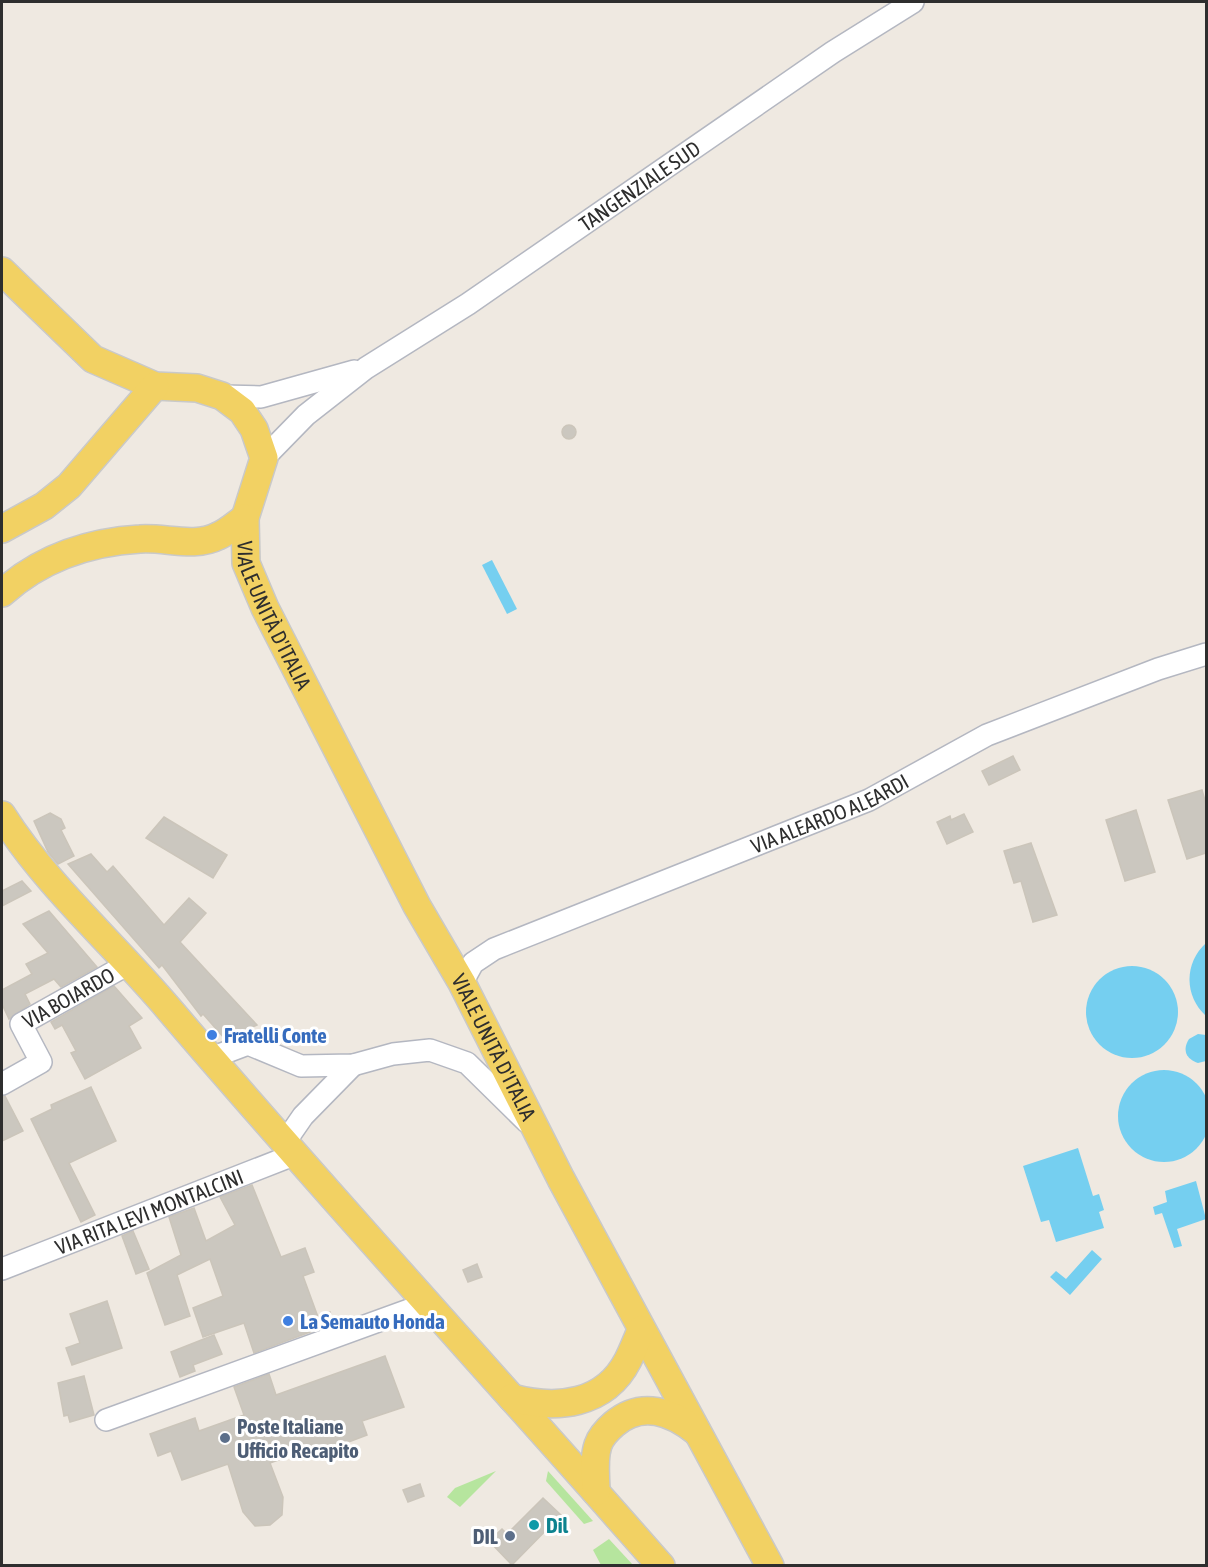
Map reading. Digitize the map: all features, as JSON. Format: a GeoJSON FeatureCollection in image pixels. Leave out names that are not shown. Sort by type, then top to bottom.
{"type":"FeatureCollection","features":[{"type":"Feature","properties":{"kind":"main road"},"geometry":{"type":"LineString","coordinates":[[2,271],[93,359],[155,386],[197,388],[222,396],[242,411],[254,429],[264,458]]}},
{"type":"Feature","properties":{"kind":"main road"},"geometry":{"type":"LineString","coordinates":[[2,529],[44,506],[69,486],[155,386]]}},
{"type":"Feature","properties":{"kind":"main road","name":"VIALE UNITÀ D'ITALIA"},"geometry":{"type":"LineString","coordinates":[[264,458],[245,518],[246,563],[266,608],[417,906],[462,983],[642,1330],[770,1566]]}},
{"type":"Feature","properties":{"kind":"main road","name":"VIALE UNITÀ D'ITALIA"},"geometry":{"type":"LineString","coordinates":[[2,594],[39,564],[94,543],[142,538],[192,542],[217,537],[245,518]]}},
{"type":"Feature","properties":{"kind":"main road"},"geometry":{"type":"LineString","coordinates":[[3,821],[24,850],[130,963],[290,1148],[661,1566]]}},
{"type":"Feature","properties":{"kind":"main road"},"geometry":{"type":"LineString","coordinates":[[512,1398],[552,1406],[580,1401],[604,1390],[628,1360],[642,1330]]}},
{"type":"Feature","properties":{"kind":"main road"},"geometry":{"type":"LineString","coordinates":[[596,1492],[597,1446],[604,1432],[635,1410],[662,1411],[683,1419],[698,1432]]}},
{"type":"Feature","properties":{"kind":"street","name":"TANGENZIALE SUD"},"geometry":{"type":"LineString","coordinates":[[264,458],[306,415],[366,368],[468,304],[833,52],[913,2]]}},
{"type":"Feature","properties":{"kind":"street","name":"TANGENZIALE SUD"},"geometry":{"type":"LineString","coordinates":[[222,396],[261,398],[366,368]]}},
{"type":"Feature","properties":{"kind":"street","name":"VIA ALEARDO ALEARDI"},"geometry":{"type":"LineString","coordinates":[[462,983],[473,963],[494,949],[869,800],[987,735],[1158,669],[1206,654]]}},
{"type":"Feature","properties":{"kind":"street","name":"VIA BOIARDO"},"geometry":{"type":"LineString","coordinates":[[2,1084],[40,1062],[21,1024],[130,963]]}},
{"type":"Feature","properties":{"kind":"street"},"geometry":{"type":"LineString","coordinates":[[211,1058],[248,1044],[300,1066],[353,1065],[393,1054],[430,1050],[467,1063],[538,1133]]}},
{"type":"Feature","properties":{"kind":"street"},"geometry":{"type":"LineString","coordinates":[[290,1148],[303,1116],[353,1065]]}},
{"type":"Feature","properties":{"kind":"street","name":"VIA RITA LEVI MONTALCINI"},"geometry":{"type":"LineString","coordinates":[[2,1269],[290,1148]]}},
{"type":"Feature","properties":{"kind":"street"},"geometry":{"type":"LineString","coordinates":[[106,1420],[428,1303]]}},
{"type":"Feature","properties":{"kind":"green space"},"geometry":{"type":"Polygon","coordinates":[[[496,1471],[460,1507],[447,1497],[455,1488],[496,1471]]]}},
{"type":"Feature","properties":{"kind":"green space"},"geometry":{"type":"Polygon","coordinates":[[[548,1471],[593,1521],[584,1524],[546,1481],[548,1471]]]}},
{"type":"Feature","properties":{"kind":"green space"},"geometry":{"type":"Polygon","coordinates":[[[609,1539],[633,1565],[601,1565],[593,1550],[609,1539]]]}},
{"type":"Feature","properties":{"kind":"water"},"geometry":{"type":"Polygon","coordinates":[[[492,560],[517,609],[507,614],[482,565],[492,560]]]}},
{"type":"Feature","properties":{"kind":"water"},"geometry":{"type":"Polygon","coordinates":[[[1206,943],[1206,1016],[1194,999],[1190,980],[1194,960],[1206,943]]]}},
{"type":"Feature","properties":{"kind":"water"},"geometry":{"type":"Polygon","coordinates":[[[1132,966],[1150,970],[1164,980],[1174,994],[1178,1012],[1174,1030],[1164,1044],[1150,1054],[1132,1058],[1114,1054],[1100,1044],[1090,1030],[1086,1012],[1090,994],[1100,980],[1114,970],[1132,966]]]}},
{"type":"Feature","properties":{"kind":"water"},"geometry":{"type":"Polygon","coordinates":[[[1198,1034],[1206,1035],[1206,1061],[1198,1063],[1188,1057],[1186,1047],[1189,1039],[1198,1034]]]}},
{"type":"Feature","properties":{"kind":"water"},"geometry":{"type":"Polygon","coordinates":[[[1164,1070],[1181,1074],[1196,1084],[1206,1099],[1210,1116],[1206,1133],[1196,1148],[1181,1158],[1164,1162],[1147,1158],[1132,1148],[1122,1133],[1118,1116],[1122,1099],[1132,1084],[1147,1074],[1164,1070]]]}},
{"type":"Feature","properties":{"kind":"water"},"geometry":{"type":"Polygon","coordinates":[[[1078,1148],[1093,1196],[1099,1194],[1104,1210],[1099,1212],[1104,1228],[1056,1242],[1049,1220],[1041,1222],[1023,1166],[1078,1148]]]}},
{"type":"Feature","properties":{"kind":"water"},"geometry":{"type":"Polygon","coordinates":[[[1196,1181],[1206,1219],[1177,1229],[1182,1246],[1174,1248],[1162,1213],[1155,1215],[1153,1207],[1167,1202],[1165,1191],[1196,1181]]]}},
{"type":"Feature","properties":{"kind":"water"},"geometry":{"type":"Polygon","coordinates":[[[1092,1250],[1102,1259],[1070,1295],[1050,1277],[1056,1271],[1066,1279],[1092,1250]]]}},
{"type":"Feature","properties":{"kind":"building"},"geometry":{"type":"Polygon","coordinates":[[[566,425],[572,425],[576,432],[572,439],[566,439],[562,435],[562,429],[566,425]]]}},
{"type":"Feature","properties":{"kind":"building"},"geometry":{"type":"Polygon","coordinates":[[[1013,756],[1020,770],[989,785],[982,771],[1013,756]]]}},
{"type":"Feature","properties":{"kind":"building"},"geometry":{"type":"Polygon","coordinates":[[[1202,790],[1206,804],[1206,853],[1187,859],[1168,800],[1202,790]]]}},
{"type":"Feature","properties":{"kind":"building"},"geometry":{"type":"Polygon","coordinates":[[[1136,810],[1155,872],[1125,881],[1106,820],[1136,810]]]}},
{"type":"Feature","properties":{"kind":"building"},"geometry":{"type":"Polygon","coordinates":[[[50,813],[61,819],[65,828],[61,830],[74,856],[58,864],[48,852],[34,821],[50,813]]]}},
{"type":"Feature","properties":{"kind":"building"},"geometry":{"type":"Polygon","coordinates":[[[964,814],[973,832],[947,844],[937,822],[950,816],[951,820],[964,814]]]}},
{"type":"Feature","properties":{"kind":"building"},"geometry":{"type":"Polygon","coordinates":[[[164,817],[227,855],[213,878],[146,838],[164,817]]]}},
{"type":"Feature","properties":{"kind":"building"},"geometry":{"type":"Polygon","coordinates":[[[1031,843],[1057,915],[1033,922],[1021,881],[1014,883],[1004,851],[1031,843]]]}},
{"type":"Feature","properties":{"kind":"building"},"geometry":{"type":"Polygon","coordinates":[[[91,854],[107,872],[113,866],[164,925],[189,898],[206,913],[180,942],[257,1025],[225,1039],[203,1014],[201,1016],[162,965],[159,968],[68,864],[91,854]]]}},
{"type":"Feature","properties":{"kind":"building"},"geometry":{"type":"Polygon","coordinates":[[[22,881],[31,891],[2,906],[2,891],[22,881]]]}},
{"type":"Feature","properties":{"kind":"building"},"geometry":{"type":"Polygon","coordinates":[[[49,911],[97,967],[61,987],[54,979],[25,994],[30,1004],[9,1019],[2,1004],[2,990],[32,974],[26,964],[48,953],[23,924],[49,911]]]}},
{"type":"Feature","properties":{"kind":"building"},"geometry":{"type":"Polygon","coordinates":[[[114,986],[142,1018],[129,1026],[141,1048],[85,1079],[71,1053],[76,1051],[62,1025],[55,1029],[51,1022],[114,986]]]}},
{"type":"Feature","properties":{"kind":"building"},"geometry":{"type":"Polygon","coordinates":[[[91,1087],[116,1141],[69,1163],[95,1215],[81,1222],[31,1119],[52,1109],[51,1105],[91,1087]]]}},
{"type":"Feature","properties":{"kind":"building"},"geometry":{"type":"Polygon","coordinates":[[[5,1096],[23,1131],[2,1141],[2,1097],[5,1096]]]}},
{"type":"Feature","properties":{"kind":"building"},"geometry":{"type":"Polygon","coordinates":[[[252,1185],[281,1257],[305,1248],[314,1272],[303,1276],[318,1317],[330,1312],[334,1323],[254,1353],[244,1323],[203,1337],[193,1308],[223,1296],[210,1259],[177,1275],[190,1316],[165,1325],[147,1273],[181,1255],[169,1217],[194,1208],[206,1241],[235,1225],[220,1197],[252,1185]]]}},
{"type":"Feature","properties":{"kind":"building"},"geometry":{"type":"Polygon","coordinates":[[[133,1231],[149,1269],[136,1274],[122,1236],[133,1231]]]}},
{"type":"Feature","properties":{"kind":"building"},"geometry":{"type":"Polygon","coordinates":[[[477,1264],[482,1277],[468,1282],[463,1270],[477,1264]]]}},
{"type":"Feature","properties":{"kind":"building"},"geometry":{"type":"Polygon","coordinates":[[[107,1301],[122,1348],[72,1365],[66,1348],[80,1343],[70,1314],[107,1301]]]}},
{"type":"Feature","properties":{"kind":"building"},"geometry":{"type":"Polygon","coordinates":[[[214,1335],[222,1354],[193,1365],[195,1371],[180,1377],[171,1352],[214,1335]]]}},
{"type":"Feature","properties":{"kind":"building"},"geometry":{"type":"Polygon","coordinates":[[[385,1356],[404,1407],[362,1421],[367,1435],[306,1458],[303,1451],[270,1463],[283,1497],[282,1515],[270,1525],[255,1526],[243,1512],[228,1464],[182,1480],[171,1451],[158,1456],[150,1434],[195,1418],[199,1431],[244,1415],[234,1387],[269,1374],[276,1395],[385,1356]]]}},
{"type":"Feature","properties":{"kind":"building"},"geometry":{"type":"Polygon","coordinates":[[[84,1376],[94,1415],[70,1422],[68,1415],[64,1416],[58,1383],[84,1376]]]}},
{"type":"Feature","properties":{"kind":"building"},"geometry":{"type":"Polygon","coordinates":[[[420,1484],[424,1496],[408,1502],[403,1490],[420,1484]]]}},
{"type":"Feature","properties":{"kind":"building","name":"Dil"},"geometry":{"type":"Polygon","coordinates":[[[543,1498],[561,1515],[512,1565],[489,1541],[502,1529],[507,1534],[543,1498]]]}},
{"type":"Feature","properties":{"kind":"place","name":"Fratelli Conte"},"geometry":{"type":"Point","coordinates":[212,1035]}},
{"type":"Feature","properties":{"kind":"place","name":"La Semauto Honda"},"geometry":{"type":"Point","coordinates":[288,1321]}},
{"type":"Feature","properties":{"kind":"place","name":"Poste Italiane Ufficio Recapito"},"geometry":{"type":"Point","coordinates":[225,1438]}},
{"type":"Feature","properties":{"kind":"place","name":"Dil"},"geometry":{"type":"Point","coordinates":[534,1525]}},
{"type":"Feature","properties":{"kind":"place","name":"DIL"},"geometry":{"type":"Point","coordinates":[510,1536]}}]}
